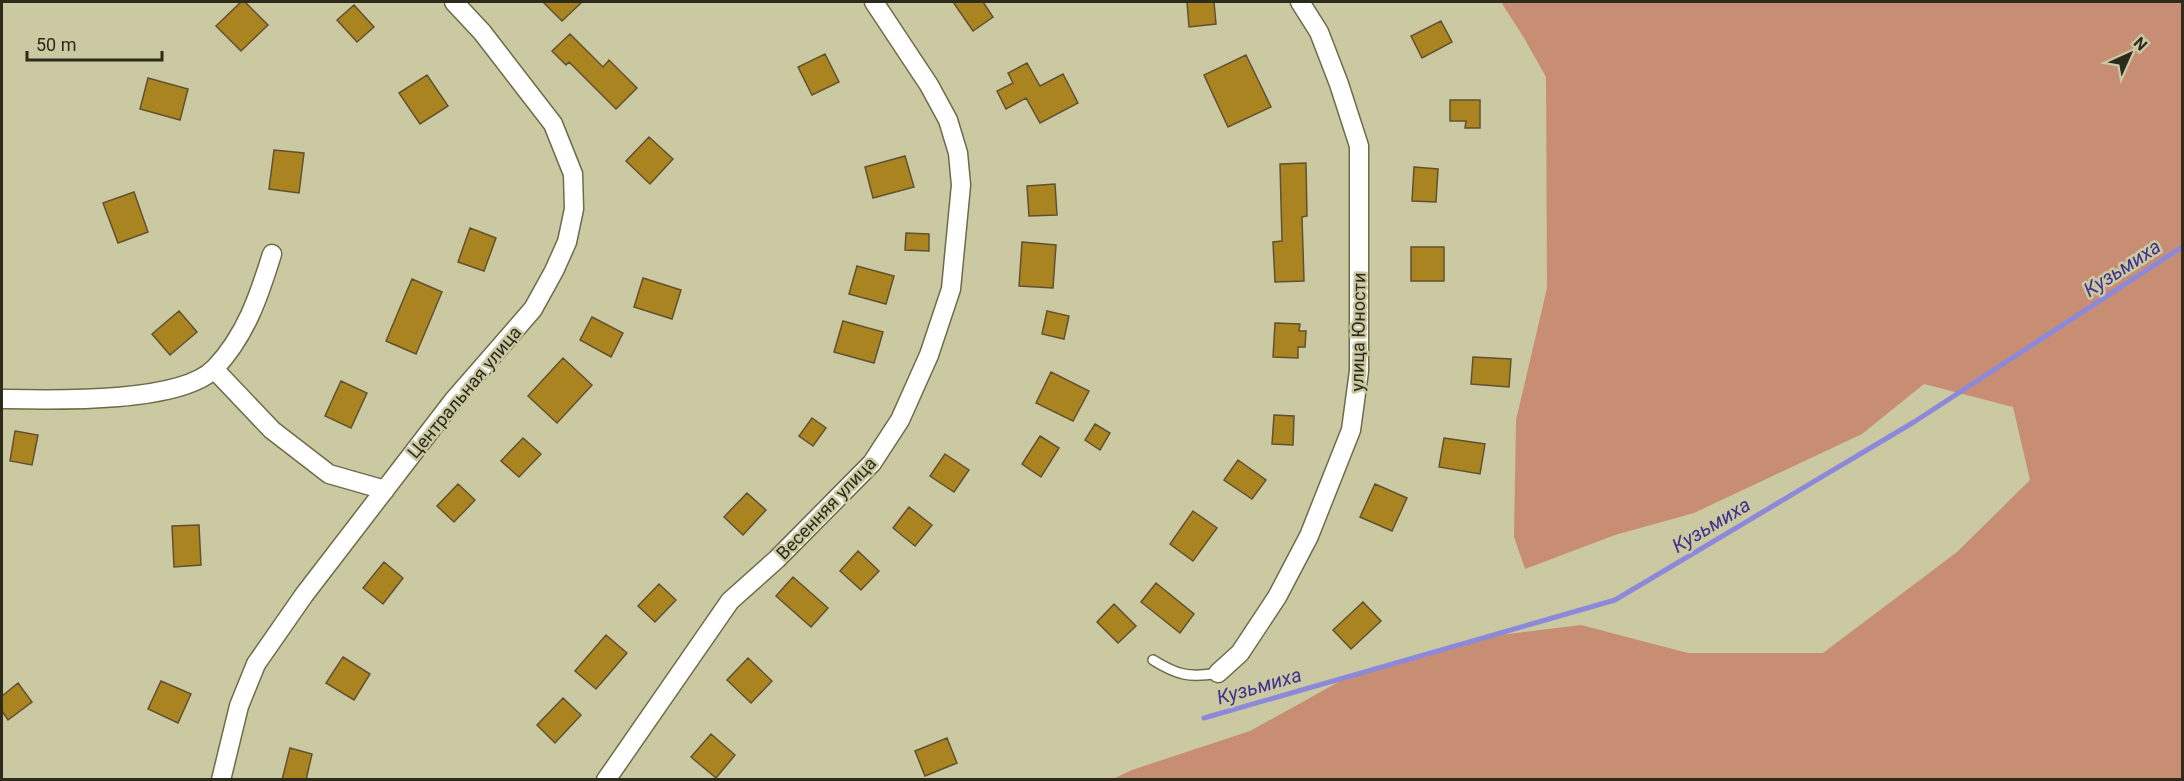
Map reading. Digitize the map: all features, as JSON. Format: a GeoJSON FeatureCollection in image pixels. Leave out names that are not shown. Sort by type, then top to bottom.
{"type":"FeatureCollection","features":[{"type":"Feature","properties":{"kind":"street","name":"Центральная улица"},"geometry":{"type":"LineString","coordinates":[[221,780],[239,706],[256,664],[304,595],[453,401],[533,309],[567,242],[574,208],[573,174],[553,124],[482,32],[454,2]]}},
{"type":"Feature","properties":{"kind":"street","name":"Весенняя улица"},"geometry":{"type":"LineString","coordinates":[[606,780],[730,601],[777,559],[872,463],[900,420],[929,355],[951,289],[962,185],[958,153],[948,120],[929,84],[874,2]]}},
{"type":"Feature","properties":{"kind":"street","name":"улица Юности"},"geometry":{"type":"LineString","coordinates":[[1218,673],[1240,653],[1277,597],[1309,536],[1351,430],[1357,396],[1359,146],[1319,32],[1300,2]]}},
{"type":"Feature","properties":{"kind":"street"},"geometry":{"type":"LineString","coordinates":[[2,399],[62,401],[144,393],[186,386],[214,369],[246,326],[272,254]]}},
{"type":"Feature","properties":{"kind":"street"},"geometry":{"type":"LineString","coordinates":[[214,369],[272,430],[329,474],[385,490]]}},
{"type":"Feature","properties":{"kind":"lane"},"geometry":{"type":"LineString","coordinates":[[1153,660],[1168,669],[1195,677],[1218,673]]}},
{"type":"Feature","properties":{"kind":"shaded area"},"geometry":{"type":"Polygon","coordinates":[[[1501,2],[2182,2],[2182,779],[1113,779],[1132,770],[1250,731],[1351,675],[1492,636],[1581,625],[1688,653],[1823,653],[1957,552],[2030,480],[2013,407],[1924,384],[1862,434],[1694,513],[1615,535],[1525,569],[1514,537],[1516,420],[1547,288],[1546,77],[1501,2]]]}},
{"type":"Feature","properties":{"kind":"building"},"geometry":{"type":"Polygon","coordinates":[[[241,2],[245,2],[268,25],[241,51],[216,26],[241,2]]]}},
{"type":"Feature","properties":{"kind":"building"},"geometry":{"type":"Polygon","coordinates":[[[543,2],[582,2],[562,21],[543,2]]]}},
{"type":"Feature","properties":{"kind":"building"},"geometry":{"type":"Polygon","coordinates":[[[953,2],[983,2],[993,17],[973,31],[953,2]]]}},
{"type":"Feature","properties":{"kind":"building"},"geometry":{"type":"Polygon","coordinates":[[[1187,2],[1214,2],[1216,24],[1189,27],[1187,2]]]}},
{"type":"Feature","properties":{"kind":"building"},"geometry":{"type":"Polygon","coordinates":[[[354,5],[374,27],[357,42],[337,20],[354,5]]]}},
{"type":"Feature","properties":{"kind":"building"},"geometry":{"type":"Polygon","coordinates":[[[1441,21],[1452,42],[1422,58],[1411,36],[1441,21]]]}},
{"type":"Feature","properties":{"kind":"building"},"geometry":{"type":"Polygon","coordinates":[[[570,34],[603,67],[609,60],[637,88],[616,109],[569,62],[566,65],[552,51],[570,34]]]}},
{"type":"Feature","properties":{"kind":"building"},"geometry":{"type":"Polygon","coordinates":[[[825,54],[839,82],[812,95],[798,67],[825,54]]]}},
{"type":"Feature","properties":{"kind":"building"},"geometry":{"type":"Polygon","coordinates":[[[1246,55],[1271,107],[1228,127],[1204,75],[1246,55]]]}},
{"type":"Feature","properties":{"kind":"building"},"geometry":{"type":"Polygon","coordinates":[[[1027,63],[1040,86],[1063,74],[1078,103],[1040,123],[1026,98],[1006,109],[997,91],[1013,83],[1008,73],[1027,63]]]}},
{"type":"Feature","properties":{"kind":"building"},"geometry":{"type":"Polygon","coordinates":[[[427,75],[448,106],[420,124],[399,93],[427,75]]]}},
{"type":"Feature","properties":{"kind":"building"},"geometry":{"type":"Polygon","coordinates":[[[148,78],[188,89],[180,120],[140,109],[148,78]]]}},
{"type":"Feature","properties":{"kind":"building"},"geometry":{"type":"Polygon","coordinates":[[[1450,100],[1480,100],[1480,128],[1465,128],[1466,121],[1450,121],[1450,100]]]}},
{"type":"Feature","properties":{"kind":"building"},"geometry":{"type":"Polygon","coordinates":[[[649,137],[673,159],[650,184],[626,161],[649,137]]]}},
{"type":"Feature","properties":{"kind":"building"},"geometry":{"type":"Polygon","coordinates":[[[274,150],[304,153],[299,193],[269,189],[274,150]]]}},
{"type":"Feature","properties":{"kind":"building"},"geometry":{"type":"Polygon","coordinates":[[[905,156],[914,187],[873,198],[865,167],[905,156]]]}},
{"type":"Feature","properties":{"kind":"building"},"geometry":{"type":"Polygon","coordinates":[[[1306,163],[1307,216],[1302,217],[1304,281],[1275,282],[1273,242],[1282,241],[1280,164],[1306,163]]]}},
{"type":"Feature","properties":{"kind":"building"},"geometry":{"type":"Polygon","coordinates":[[[1414,167],[1438,169],[1436,202],[1412,201],[1414,167]]]}},
{"type":"Feature","properties":{"kind":"building"},"geometry":{"type":"Polygon","coordinates":[[[1055,184],[1057,215],[1029,216],[1027,186],[1055,184]]]}},
{"type":"Feature","properties":{"kind":"building"},"geometry":{"type":"Polygon","coordinates":[[[134,192],[148,232],[118,243],[103,203],[134,192]]]}},
{"type":"Feature","properties":{"kind":"building"},"geometry":{"type":"Polygon","coordinates":[[[470,228],[496,238],[484,271],[458,262],[470,228]]]}},
{"type":"Feature","properties":{"kind":"building"},"geometry":{"type":"Polygon","coordinates":[[[906,233],[929,234],[929,251],[905,250],[906,233]]]}},
{"type":"Feature","properties":{"kind":"building"},"geometry":{"type":"Polygon","coordinates":[[[1022,242],[1056,245],[1053,288],[1019,286],[1022,242]]]}},
{"type":"Feature","properties":{"kind":"building"},"geometry":{"type":"Polygon","coordinates":[[[1411,247],[1444,247],[1444,281],[1411,281],[1411,247]]]}},
{"type":"Feature","properties":{"kind":"building"},"geometry":{"type":"Polygon","coordinates":[[[857,266],[894,276],[886,304],[849,294],[857,266]]]}},
{"type":"Feature","properties":{"kind":"building"},"geometry":{"type":"Polygon","coordinates":[[[643,278],[681,290],[672,319],[634,307],[643,278]]]}},
{"type":"Feature","properties":{"kind":"building"},"geometry":{"type":"Polygon","coordinates":[[[412,279],[442,292],[416,354],[386,341],[412,279]]]}},
{"type":"Feature","properties":{"kind":"building"},"geometry":{"type":"Polygon","coordinates":[[[179,311],[197,332],[170,355],[152,334],[179,311]]]}},
{"type":"Feature","properties":{"kind":"building"},"geometry":{"type":"Polygon","coordinates":[[[1047,311],[1069,316],[1064,339],[1042,334],[1047,311]]]}},
{"type":"Feature","properties":{"kind":"building"},"geometry":{"type":"Polygon","coordinates":[[[592,317],[623,333],[611,357],[580,340],[592,317]]]}},
{"type":"Feature","properties":{"kind":"building"},"geometry":{"type":"Polygon","coordinates":[[[843,321],[883,332],[874,363],[834,352],[843,321]]]}},
{"type":"Feature","properties":{"kind":"building"},"geometry":{"type":"Polygon","coordinates":[[[1275,323],[1300,324],[1299,331],[1306,331],[1305,347],[1298,347],[1298,358],[1273,357],[1275,323]]]}},
{"type":"Feature","properties":{"kind":"building"},"geometry":{"type":"Polygon","coordinates":[[[1473,357],[1511,359],[1509,387],[1471,384],[1473,357]]]}},
{"type":"Feature","properties":{"kind":"building"},"geometry":{"type":"Polygon","coordinates":[[[563,358],[592,385],[557,423],[528,396],[563,358]]]}},
{"type":"Feature","properties":{"kind":"building"},"geometry":{"type":"Polygon","coordinates":[[[1051,372],[1089,391],[1073,421],[1036,403],[1051,372]]]}},
{"type":"Feature","properties":{"kind":"building"},"geometry":{"type":"Polygon","coordinates":[[[341,381],[367,393],[351,428],[325,416],[341,381]]]}},
{"type":"Feature","properties":{"kind":"building"},"geometry":{"type":"Polygon","coordinates":[[[1274,415],[1294,416],[1293,445],[1272,444],[1274,415]]]}},
{"type":"Feature","properties":{"kind":"building"},"geometry":{"type":"Polygon","coordinates":[[[812,418],[826,428],[813,446],[799,436],[812,418]]]}},
{"type":"Feature","properties":{"kind":"building"},"geometry":{"type":"Polygon","coordinates":[[[1095,424],[1110,433],[1100,450],[1085,440],[1095,424]]]}},
{"type":"Feature","properties":{"kind":"building"},"geometry":{"type":"Polygon","coordinates":[[[15,431],[38,435],[32,465],[10,461],[15,431]]]}},
{"type":"Feature","properties":{"kind":"building"},"geometry":{"type":"Polygon","coordinates":[[[1040,436],[1059,448],[1041,477],[1022,464],[1040,436]]]}},
{"type":"Feature","properties":{"kind":"building"},"geometry":{"type":"Polygon","coordinates":[[[523,438],[541,454],[519,477],[501,461],[523,438]]]}},
{"type":"Feature","properties":{"kind":"building"},"geometry":{"type":"Polygon","coordinates":[[[1444,438],[1485,444],[1480,474],[1439,467],[1444,438]]]}},
{"type":"Feature","properties":{"kind":"building"},"geometry":{"type":"Polygon","coordinates":[[[945,454],[969,470],[954,492],[930,476],[945,454]]]}},
{"type":"Feature","properties":{"kind":"building"},"geometry":{"type":"Polygon","coordinates":[[[1238,460],[1266,480],[1252,499],[1224,480],[1238,460]]]}},
{"type":"Feature","properties":{"kind":"building"},"geometry":{"type":"Polygon","coordinates":[[[458,484],[475,500],[454,522],[437,506],[458,484]]]}},
{"type":"Feature","properties":{"kind":"building"},"geometry":{"type":"Polygon","coordinates":[[[1375,484],[1407,498],[1392,531],[1360,517],[1375,484]]]}},
{"type":"Feature","properties":{"kind":"building"},"geometry":{"type":"Polygon","coordinates":[[[747,493],[766,510],[743,535],[724,517],[747,493]]]}},
{"type":"Feature","properties":{"kind":"building"},"geometry":{"type":"Polygon","coordinates":[[[909,507],[932,525],[915,546],[893,528],[909,507]]]}},
{"type":"Feature","properties":{"kind":"building"},"geometry":{"type":"Polygon","coordinates":[[[1193,511],[1217,528],[1193,561],[1170,544],[1193,511]]]}},
{"type":"Feature","properties":{"kind":"building"},"geometry":{"type":"Polygon","coordinates":[[[199,525],[201,565],[174,567],[172,526],[199,525]]]}},
{"type":"Feature","properties":{"kind":"building"},"geometry":{"type":"Polygon","coordinates":[[[858,551],[879,571],[861,590],[840,571],[858,551]]]}},
{"type":"Feature","properties":{"kind":"building"},"geometry":{"type":"Polygon","coordinates":[[[384,562],[403,578],[383,604],[363,588],[384,562]]]}},
{"type":"Feature","properties":{"kind":"building"},"geometry":{"type":"Polygon","coordinates":[[[793,577],[828,608],[811,627],[776,596],[793,577]]]}},
{"type":"Feature","properties":{"kind":"building"},"geometry":{"type":"Polygon","coordinates":[[[1156,583],[1194,614],[1180,633],[1141,602],[1156,583]]]}},
{"type":"Feature","properties":{"kind":"building"},"geometry":{"type":"Polygon","coordinates":[[[659,584],[676,600],[655,622],[638,606],[659,584]]]}},
{"type":"Feature","properties":{"kind":"building"},"geometry":{"type":"Polygon","coordinates":[[[1363,602],[1381,621],[1351,649],[1333,630],[1363,602]]]}},
{"type":"Feature","properties":{"kind":"building"},"geometry":{"type":"Polygon","coordinates":[[[1114,604],[1136,626],[1118,643],[1097,622],[1114,604]]]}},
{"type":"Feature","properties":{"kind":"building"},"geometry":{"type":"Polygon","coordinates":[[[606,635],[627,653],[596,689],[575,671],[606,635]]]}},
{"type":"Feature","properties":{"kind":"building"},"geometry":{"type":"Polygon","coordinates":[[[343,657],[370,674],[354,700],[326,683],[343,657]]]}},
{"type":"Feature","properties":{"kind":"building"},"geometry":{"type":"Polygon","coordinates":[[[748,658],[772,681],[751,703],[727,680],[748,658]]]}},
{"type":"Feature","properties":{"kind":"building"},"geometry":{"type":"Polygon","coordinates":[[[161,681],[191,694],[178,723],[148,709],[161,681]]]}},
{"type":"Feature","properties":{"kind":"building"},"geometry":{"type":"Polygon","coordinates":[[[18,683],[32,702],[8,720],[2,711],[2,696],[18,683]]]}},
{"type":"Feature","properties":{"kind":"building"},"geometry":{"type":"Polygon","coordinates":[[[563,698],[581,715],[555,743],[537,725],[563,698]]]}},
{"type":"Feature","properties":{"kind":"building"},"geometry":{"type":"Polygon","coordinates":[[[711,734],[735,755],[716,778],[691,757],[711,734]]]}},
{"type":"Feature","properties":{"kind":"building"},"geometry":{"type":"Polygon","coordinates":[[[947,738],[957,763],[925,776],[915,751],[947,738]]]}},
{"type":"Feature","properties":{"kind":"building"},"geometry":{"type":"Polygon","coordinates":[[[290,748],[312,754],[306,780],[282,780],[290,748]]]}},
{"type":"Feature","properties":{"kind":"waterway","name":"Кузьмиха"},"geometry":{"type":"LineString","coordinates":[[1204,718],[1615,600],[1914,422],[2182,247]]}}]}
